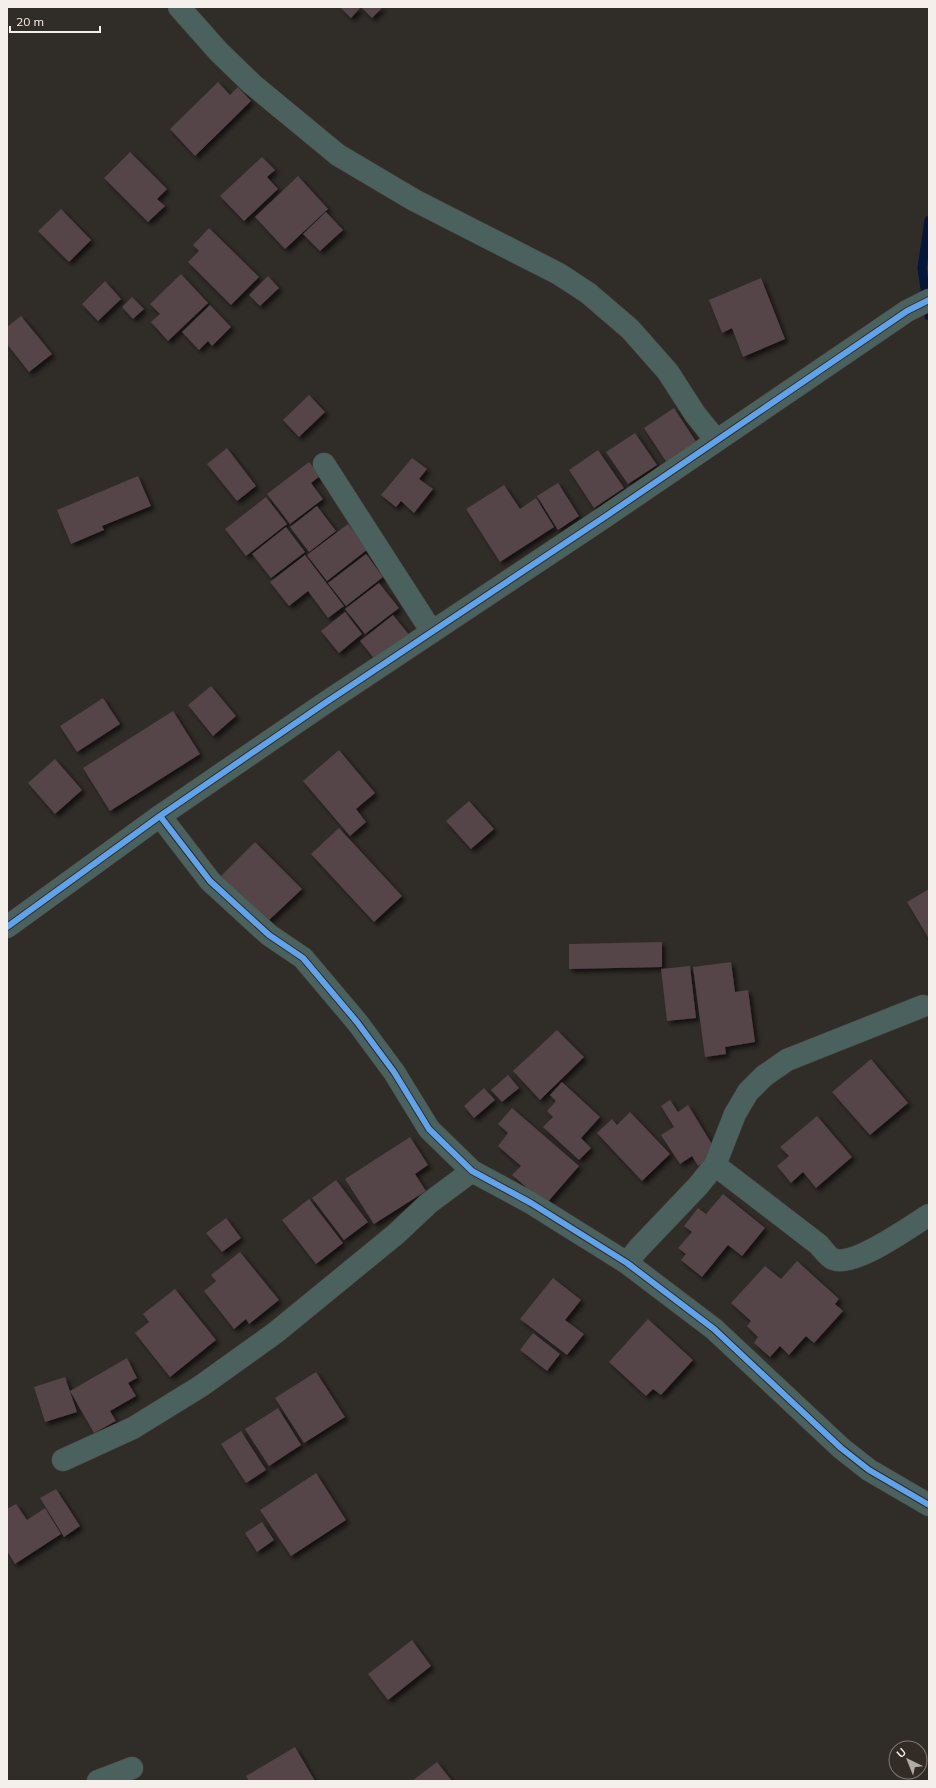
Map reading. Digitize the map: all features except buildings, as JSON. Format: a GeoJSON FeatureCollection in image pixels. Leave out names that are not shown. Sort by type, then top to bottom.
{"type":"FeatureCollection","features":[{"type":"Feature","properties":{"kind":"street"},"geometry":{"type":"LineString","coordinates":[[179,7],[218,51],[252,84],[338,155],[414,200],[559,274],[588,294],[630,329],[668,372],[695,414],[716,440]]}},
{"type":"Feature","properties":{"kind":"street"},"geometry":{"type":"LineString","coordinates":[[7,927],[160,816],[606,516],[907,311],[929,300]]}},
{"type":"Feature","properties":{"kind":"street"},"geometry":{"type":"LineString","coordinates":[[324,464],[432,632]]}},
{"type":"Feature","properties":{"kind":"street"},"geometry":{"type":"LineString","coordinates":[[160,816],[210,881],[269,935],[303,958],[357,1022],[394,1072],[429,1129],[472,1171],[531,1203],[627,1263],[714,1329],[841,1448],[869,1470],[929,1505]]}},
{"type":"Feature","properties":{"kind":"street"},"geometry":{"type":"LineString","coordinates":[[627,1263],[638,1249],[715,1166],[735,1114],[748,1092],[764,1076],[787,1060],[923,1006]]}},
{"type":"Feature","properties":{"kind":"street"},"geometry":{"type":"LineString","coordinates":[[715,1166],[818,1244],[833,1259],[846,1260],[863,1255],[929,1215]]}},
{"type":"Feature","properties":{"kind":"street"},"geometry":{"type":"LineString","coordinates":[[63,1460],[133,1428],[213,1377],[275,1333],[396,1234],[429,1203],[472,1171]]}},
{"type":"Feature","properties":{"kind":"street"},"geometry":{"type":"LineString","coordinates":[[98,1781],[132,1768]]}},
{"type":"Feature","properties":{"kind":"waterway"},"geometry":{"type":"LineString","coordinates":[[929,220],[922,268],[929,316]]}},
{"type":"Feature","properties":{"kind":"cycle path"},"geometry":{"type":"LineString","coordinates":[[7,927],[160,816],[322,705],[606,516],[907,311],[929,300]]}},
{"type":"Feature","properties":{"kind":"cycle path"},"geometry":{"type":"LineString","coordinates":[[160,816],[210,881],[269,935],[303,958],[357,1022],[394,1072],[429,1129],[472,1171],[531,1203],[627,1263],[714,1329],[841,1448],[869,1470],[929,1505]]}}]}
